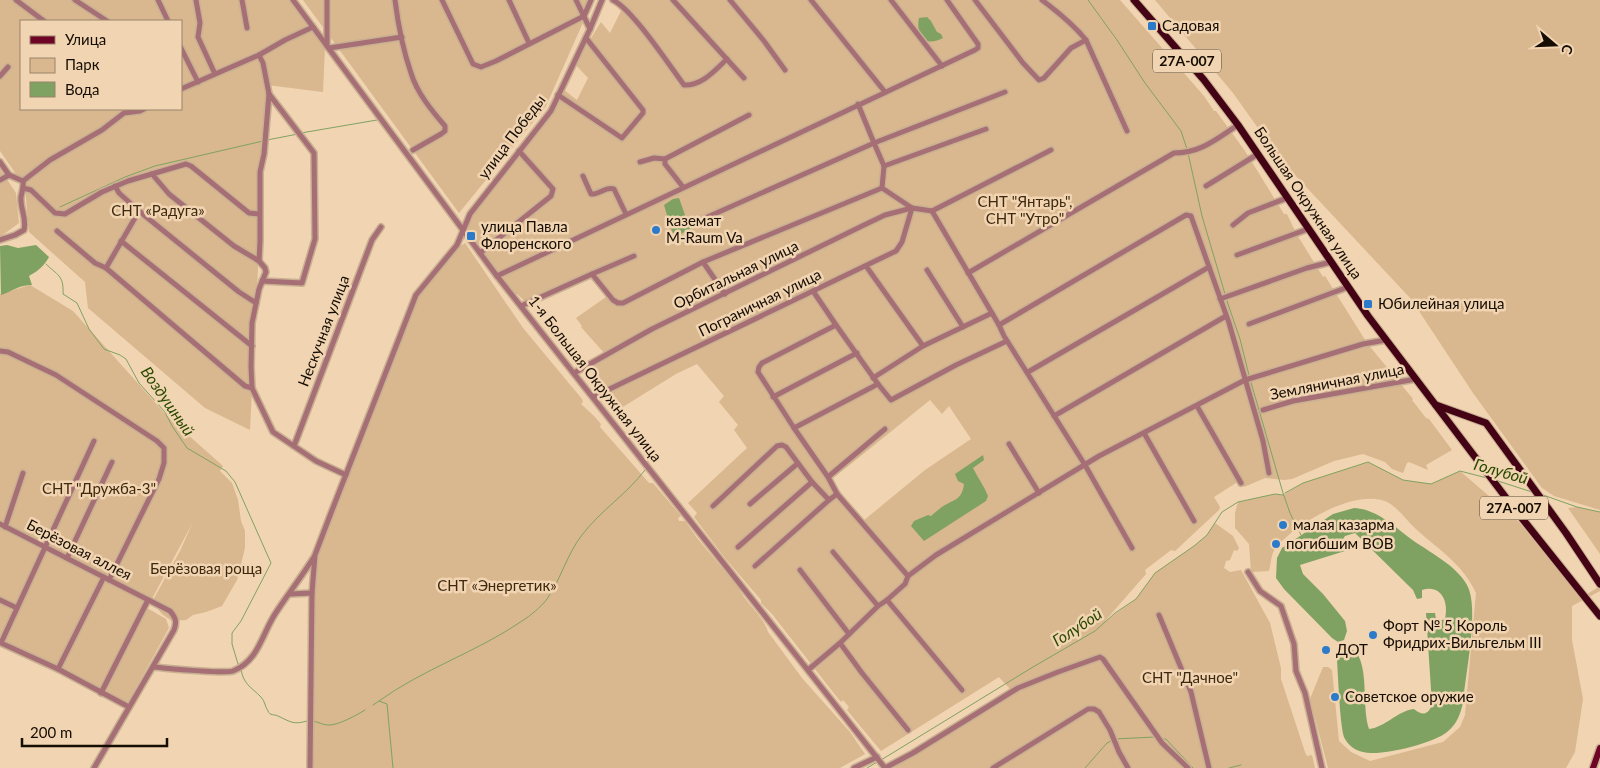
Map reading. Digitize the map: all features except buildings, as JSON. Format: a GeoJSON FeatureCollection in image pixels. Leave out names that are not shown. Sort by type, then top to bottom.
{"type":"FeatureCollection","features":[{"type":"Feature","properties":{"kind":"highway","name":"Большая Окружная улица"},"geometry":{"type":"LineString","coordinates":[[1134,0],[1204,80],[1238,125],[1386,340],[1513,507],[1600,616]]}},
{"type":"Feature","properties":{"kind":"highway"},"geometry":{"type":"LineString","coordinates":[[1436,404],[1486,423],[1566,533],[1600,584]]}},
{"type":"Feature","properties":{"kind":"main road"},"geometry":{"type":"LineString","coordinates":[[1593,768],[1600,748]]}},
{"type":"Feature","properties":{"kind":"street"},"geometry":{"type":"LineString","coordinates":[[16,0],[43,20]]}},
{"type":"Feature","properties":{"kind":"street"},"geometry":{"type":"LineString","coordinates":[[75,0],[105,20]]}},
{"type":"Feature","properties":{"kind":"street"},"geometry":{"type":"LineString","coordinates":[[158,0],[168,20]]}},
{"type":"Feature","properties":{"kind":"street"},"geometry":{"type":"LineString","coordinates":[[196,0],[200,23],[198,37],[215,74]]}},
{"type":"Feature","properties":{"kind":"street"},"geometry":{"type":"LineString","coordinates":[[242,0],[247,28]]}},
{"type":"Feature","properties":{"kind":"street","name":"1-я Большая Окружная улица"},"geometry":{"type":"LineString","coordinates":[[293,0],[497,276],[884,767]]}},
{"type":"Feature","properties":{"kind":"street"},"geometry":{"type":"LineString","coordinates":[[328,0],[328,47],[402,37]]}},
{"type":"Feature","properties":{"kind":"street"},"geometry":{"type":"LineString","coordinates":[[395,0],[411,74],[423,97],[445,126],[445,131],[442,134],[413,150]]}},
{"type":"Feature","properties":{"kind":"street"},"geometry":{"type":"LineString","coordinates":[[442,0],[473,64],[480,67],[496,61],[584,16],[591,0]]}},
{"type":"Feature","properties":{"kind":"street"},"geometry":{"type":"LineString","coordinates":[[508,0],[530,43]]}},
{"type":"Feature","properties":{"kind":"street"},"geometry":{"type":"LineString","coordinates":[[576,0],[590,29]]}},
{"type":"Feature","properties":{"kind":"street","name":"улица Победы"},"geometry":{"type":"LineString","coordinates":[[463,231],[465,222],[470,214],[551,111],[602,0]]}},
{"type":"Feature","properties":{"kind":"street"},"geometry":{"type":"LineString","coordinates":[[613,0],[630,15],[684,85],[692,86],[705,79],[727,60]]}},
{"type":"Feature","properties":{"kind":"street"},"geometry":{"type":"LineString","coordinates":[[673,0],[744,78]]}},
{"type":"Feature","properties":{"kind":"street"},"geometry":{"type":"LineString","coordinates":[[730,0],[785,70]]}},
{"type":"Feature","properties":{"kind":"street"},"geometry":{"type":"LineString","coordinates":[[811,0],[885,92]]}},
{"type":"Feature","properties":{"kind":"street"},"geometry":{"type":"LineString","coordinates":[[890,0],[942,66]]}},
{"type":"Feature","properties":{"kind":"street"},"geometry":{"type":"LineString","coordinates":[[497,276],[975,50],[978,48],[978,44],[947,0]]}},
{"type":"Feature","properties":{"kind":"street"},"geometry":{"type":"LineString","coordinates":[[975,0],[1039,80],[1044,78],[1071,48],[1086,40]]}},
{"type":"Feature","properties":{"kind":"street"},"geometry":{"type":"LineString","coordinates":[[1042,0],[1078,30],[1086,40],[1127,131]]}},
{"type":"Feature","properties":{"kind":"street"},"geometry":{"type":"LineString","coordinates":[[182,90],[313,28]]}},
{"type":"Feature","properties":{"kind":"street"},"geometry":{"type":"LineString","coordinates":[[558,95],[622,138],[643,113],[643,110],[586,38]]}},
{"type":"Feature","properties":{"kind":"street"},"geometry":{"type":"LineString","coordinates":[[182,50],[198,82]]}},
{"type":"Feature","properties":{"kind":"street"},"geometry":{"type":"LineString","coordinates":[[258,261],[260,241],[260,172],[265,144],[269,94],[263,63],[259,55]]}},
{"type":"Feature","properties":{"kind":"street"},"geometry":{"type":"LineString","coordinates":[[0,76],[8,68]]}},
{"type":"Feature","properties":{"kind":"street"},"geometry":{"type":"LineString","coordinates":[[703,219],[874,143],[1005,92]]}},
{"type":"Feature","properties":{"kind":"street"},"geometry":{"type":"LineString","coordinates":[[262,282],[302,283],[312,253],[316,227],[314,153],[269,94]]}},
{"type":"Feature","properties":{"kind":"street"},"geometry":{"type":"LineString","coordinates":[[858,104],[884,166],[882,188]]}},
{"type":"Feature","properties":{"kind":"street"},"geometry":{"type":"LineString","coordinates":[[23,181],[50,160],[102,130],[124,111],[142,110]]}},
{"type":"Feature","properties":{"kind":"street"},"geometry":{"type":"LineString","coordinates":[[640,162],[654,158],[665,160],[749,115]]}},
{"type":"Feature","properties":{"kind":"street"},"geometry":{"type":"LineString","coordinates":[[968,273],[1174,153],[1188,153],[1198,150],[1238,125]]}},
{"type":"Feature","properties":{"kind":"street"},"geometry":{"type":"LineString","coordinates":[[884,166],[986,129]]}},
{"type":"Feature","properties":{"kind":"street"},"geometry":{"type":"LineString","coordinates":[[882,188],[912,208],[932,211],[1050,150]]}},
{"type":"Feature","properties":{"kind":"street"},"geometry":{"type":"LineString","coordinates":[[480,253],[553,193],[553,189],[519,151]]}},
{"type":"Feature","properties":{"kind":"street"},"geometry":{"type":"LineString","coordinates":[[1206,186],[1258,154]]}},
{"type":"Feature","properties":{"kind":"street"},"geometry":{"type":"LineString","coordinates":[[665,160],[665,164],[684,187]]}},
{"type":"Feature","properties":{"kind":"street"},"geometry":{"type":"LineString","coordinates":[[0,162],[9,175],[23,181]]}},
{"type":"Feature","properties":{"kind":"street"},"geometry":{"type":"LineString","coordinates":[[23,188],[31,190],[55,213],[65,214],[115,186],[186,164],[192,166],[249,213],[259,214]]}},
{"type":"Feature","properties":{"kind":"street"},"geometry":{"type":"LineString","coordinates":[[152,174],[169,194],[234,246],[258,261],[265,268],[266,272],[252,323],[252,388],[273,432],[316,461],[346,475]]}},
{"type":"Feature","properties":{"kind":"street"},"geometry":{"type":"LineString","coordinates":[[0,180],[9,175]]}},
{"type":"Feature","properties":{"kind":"street"},"geometry":{"type":"LineString","coordinates":[[583,176],[591,194],[610,188],[614,189],[626,214]]}},
{"type":"Feature","properties":{"kind":"street"},"geometry":{"type":"LineString","coordinates":[[0,240],[24,230],[26,222],[21,198],[23,181]]}},
{"type":"Feature","properties":{"kind":"street"},"geometry":{"type":"LineString","coordinates":[[115,186],[119,194],[139,211],[231,286],[256,303]]}},
{"type":"Feature","properties":{"kind":"street"},"geometry":{"type":"LineString","coordinates":[[592,274],[613,300],[623,303],[703,262],[882,188]]}},
{"type":"Feature","properties":{"kind":"street"},"geometry":{"type":"LineString","coordinates":[[1233,225],[1248,213],[1287,198]]}},
{"type":"Feature","properties":{"kind":"street","name":"Пограничная улица"},"geometry":{"type":"LineString","coordinates":[[593,397],[896,252],[902,242],[912,208]]}},
{"type":"Feature","properties":{"kind":"street","name":"Орбитальная улица"},"geometry":{"type":"LineString","coordinates":[[574,373],[652,329],[885,215],[912,208]]}},
{"type":"Feature","properties":{"kind":"street"},"geometry":{"type":"LineString","coordinates":[[106,268],[139,211]]}},
{"type":"Feature","properties":{"kind":"street"},"geometry":{"type":"LineString","coordinates":[[932,211],[1007,341],[1085,465],[1132,548]]}},
{"type":"Feature","properties":{"kind":"street"},"geometry":{"type":"LineString","coordinates":[[999,325],[1186,215],[1191,216],[1246,380],[1263,441],[1269,473]]}},
{"type":"Feature","properties":{"kind":"street","name":"Нескучная улица"},"geometry":{"type":"LineString","coordinates":[[294,446],[372,240],[381,227]]}},
{"type":"Feature","properties":{"kind":"street"},"geometry":{"type":"LineString","coordinates":[[1237,255],[1308,229]]}},
{"type":"Feature","properties":{"kind":"street"},"geometry":{"type":"LineString","coordinates":[[57,231],[95,263],[106,268],[245,386],[252,388]]}},
{"type":"Feature","properties":{"kind":"street"},"geometry":{"type":"LineString","coordinates":[[94,768],[153,667],[231,672],[248,662],[258,651],[276,612],[315,555],[416,295],[457,245],[463,231]]}},
{"type":"Feature","properties":{"kind":"street"},"geometry":{"type":"LineString","coordinates":[[121,241],[252,346]]}},
{"type":"Feature","properties":{"kind":"street"},"geometry":{"type":"LineString","coordinates":[[521,306],[634,256]]}},
{"type":"Feature","properties":{"kind":"street"},"geometry":{"type":"LineString","coordinates":[[703,262],[725,294]]}},
{"type":"Feature","properties":{"kind":"street"},"geometry":{"type":"LineString","coordinates":[[1220,299],[1306,268],[1331,262]]}},
{"type":"Feature","properties":{"kind":"street"},"geometry":{"type":"LineString","coordinates":[[866,266],[923,346]]}},
{"type":"Feature","properties":{"kind":"street"},"geometry":{"type":"LineString","coordinates":[[1028,372],[1209,267]]}},
{"type":"Feature","properties":{"kind":"street"},"geometry":{"type":"LineString","coordinates":[[927,270],[963,327]]}},
{"type":"Feature","properties":{"kind":"street"},"geometry":{"type":"LineString","coordinates":[[1249,324],[1348,287]]}},
{"type":"Feature","properties":{"kind":"street"},"geometry":{"type":"LineString","coordinates":[[813,291],[889,398],[895,399],[956,365],[1007,341]]}},
{"type":"Feature","properties":{"kind":"street"},"geometry":{"type":"LineString","coordinates":[[873,378],[923,346],[992,313]]}},
{"type":"Feature","properties":{"kind":"street"},"geometry":{"type":"LineString","coordinates":[[1054,416],[1226,316]]}},
{"type":"Feature","properties":{"kind":"street"},"geometry":{"type":"LineString","coordinates":[[836,325],[762,363],[758,367],[758,372],[828,477],[837,494],[908,576]]}},
{"type":"Feature","properties":{"kind":"street"},"geometry":{"type":"LineString","coordinates":[[808,670],[905,584],[908,576],[936,555],[1085,465],[1246,380],[1363,344],[1386,340]]}},
{"type":"Feature","properties":{"kind":"street"},"geometry":{"type":"LineString","coordinates":[[0,351],[8,352],[56,375],[157,441],[164,448],[164,463],[159,479],[58,669]]}},
{"type":"Feature","properties":{"kind":"street"},"geometry":{"type":"LineString","coordinates":[[773,397],[857,353]]}},
{"type":"Feature","properties":{"kind":"street","name":"Земляничная улица"},"geometry":{"type":"LineString","coordinates":[[1263,410],[1293,401],[1416,378]]}},
{"type":"Feature","properties":{"kind":"street"},"geometry":{"type":"LineString","coordinates":[[794,428],[878,384]]}},
{"type":"Feature","properties":{"kind":"street"},"geometry":{"type":"LineString","coordinates":[[1197,406],[1241,483]]}},
{"type":"Feature","properties":{"kind":"street"},"geometry":{"type":"LineString","coordinates":[[828,477],[885,429]]}},
{"type":"Feature","properties":{"kind":"street"},"geometry":{"type":"LineString","coordinates":[[1144,433],[1194,521]]}},
{"type":"Feature","properties":{"kind":"street"},"geometry":{"type":"LineString","coordinates":[[94,442],[1,645],[58,669],[129,707]]}},
{"type":"Feature","properties":{"kind":"street"},"geometry":{"type":"LineString","coordinates":[[1008,444],[1039,493]]}},
{"type":"Feature","properties":{"kind":"street"},"geometry":{"type":"LineString","coordinates":[[713,506],[777,446],[782,445],[786,447],[812,482],[829,500]]}},
{"type":"Feature","properties":{"kind":"street"},"geometry":{"type":"LineString","coordinates":[[66,558],[112,462]]}},
{"type":"Feature","properties":{"kind":"street"},"geometry":{"type":"LineString","coordinates":[[750,504],[798,464]]}},
{"type":"Feature","properties":{"kind":"street"},"geometry":{"type":"LineString","coordinates":[[2,525],[23,473]]}},
{"type":"Feature","properties":{"kind":"street"},"geometry":{"type":"LineString","coordinates":[[738,547],[812,482]]}},
{"type":"Feature","properties":{"kind":"street"},"geometry":{"type":"LineString","coordinates":[[755,566],[837,494]]}},
{"type":"Feature","properties":{"kind":"street","name":"Берёзовая аллея"},"geometry":{"type":"LineString","coordinates":[[2,525],[170,611],[175,617],[176,624],[153,667]]}},
{"type":"Feature","properties":{"kind":"street"},"geometry":{"type":"LineString","coordinates":[[833,552],[878,606]]}},
{"type":"Feature","properties":{"kind":"street"},"geometry":{"type":"LineString","coordinates":[[310,768],[312,593],[315,555]]}},
{"type":"Feature","properties":{"kind":"street"},"geometry":{"type":"LineString","coordinates":[[800,570],[850,634]]}},
{"type":"Feature","properties":{"kind":"street"},"geometry":{"type":"LineString","coordinates":[[1248,572],[1260,591],[1281,606],[1294,644],[1296,671],[1306,693],[1322,768]]}},
{"type":"Feature","properties":{"kind":"street"},"geometry":{"type":"LineString","coordinates":[[290,594],[312,593]]}},
{"type":"Feature","properties":{"kind":"street"},"geometry":{"type":"LineString","coordinates":[[0,600],[17,608]]}},
{"type":"Feature","properties":{"kind":"street"},"geometry":{"type":"LineString","coordinates":[[101,693],[148,600]]}},
{"type":"Feature","properties":{"kind":"street"},"geometry":{"type":"LineString","coordinates":[[887,600],[962,690]]}},
{"type":"Feature","properties":{"kind":"street"},"geometry":{"type":"LineString","coordinates":[[1159,615],[1191,692],[1209,768]]}},
{"type":"Feature","properties":{"kind":"street"},"geometry":{"type":"LineString","coordinates":[[840,643],[908,730]]}},
{"type":"Feature","properties":{"kind":"street"},"geometry":{"type":"LineString","coordinates":[[884,767],[914,754],[1018,688],[1100,657],[1104,659],[1162,743],[1188,768]]}},
{"type":"Feature","properties":{"kind":"street"},"geometry":{"type":"LineString","coordinates":[[993,768],[1088,709],[1094,709],[1099,712],[1110,730],[1128,768]]}},
{"type":"Feature","properties":{"kind":"street"},"geometry":{"type":"LineString","coordinates":[[854,768],[877,757]]}},
{"type":"Feature","properties":{"kind":"green space","name":"СНТ «Радуга»"},"geometry":{"type":"Polygon","coordinates":[[[0,0],[290,0],[325,47],[323,92],[267,85],[250,430],[205,408],[88,308],[85,282],[29,232],[25,187],[0,151],[0,0]]]}},
{"type":"Feature","properties":{"kind":"green space"},"geometry":{"type":"Polygon","coordinates":[[[303,0],[593,0],[546,106],[459,213],[303,0]]]}},
{"type":"Feature","properties":{"kind":"green space","name":"СНТ \"Янтарь\", СНТ \"Утро\""},"geometry":{"type":"Polygon","coordinates":[[[608,0],[1120,0],[1204,96],[1214,111],[1216,111],[1245,151],[1284,214],[1287,214],[1296,233],[1323,277],[1325,276],[1367,343],[1452,450],[1426,465],[1428,470],[1409,462],[1403,473],[1392,469],[1385,462],[1363,454],[1334,461],[1292,479],[1265,478],[1244,487],[1239,481],[1214,497],[1220,507],[1219,510],[1175,551],[1171,550],[1145,570],[1146,574],[1105,621],[1136,599],[1155,573],[1194,546],[1207,535],[1215,523],[1233,536],[1239,548],[1237,551],[1234,550],[1230,560],[1226,561],[1224,568],[1230,572],[1241,570],[1270,623],[1281,668],[1281,679],[1305,752],[1307,756],[1312,755],[1315,768],[895,768],[892,765],[1010,689],[999,677],[881,751],[847,710],[849,707],[836,696],[694,517],[697,513],[688,503],[747,448],[734,430],[738,425],[719,402],[724,396],[697,364],[676,374],[613,413],[602,398],[609,394],[590,364],[605,354],[581,327],[576,318],[606,297],[592,272],[528,304],[515,294],[495,270],[465,225],[564,90],[577,100],[588,78],[575,64],[601,22],[610,33],[621,11],[613,1],[608,0]],[[930,400],[831,480],[863,521],[925,470],[971,439],[949,406],[942,414],[930,400]]]}},
{"type":"Feature","properties":{"kind":"green space"},"geometry":{"type":"Polygon","coordinates":[[[1155,0],[1600,0],[1600,510],[1554,496],[1542,488],[1473,393],[1411,299],[1280,159],[1233,93],[1155,0]]]}},
{"type":"Feature","properties":{"kind":"green space"},"geometry":{"type":"Polygon","coordinates":[[[0,169],[16,193],[19,223],[0,237],[0,169]]]}},
{"type":"Feature","properties":{"kind":"green space","name":"СНТ «Энергетик»"},"geometry":{"type":"Polygon","coordinates":[[[465,243],[523,328],[582,399],[583,402],[581,404],[601,424],[600,427],[649,483],[653,483],[681,516],[678,518],[679,521],[685,521],[738,587],[802,678],[850,732],[865,754],[840,768],[308,768],[311,613],[317,553],[410,306],[456,249],[465,243]]]}},
{"type":"Feature","properties":{"kind":"green space","name":"СНТ \"Дружба-3\""},"geometry":{"type":"Polygon","coordinates":[[[30,285],[73,311],[169,418],[223,466],[220,471],[232,483],[238,500],[241,521],[245,531],[245,548],[237,580],[222,606],[193,615],[186,620],[172,621],[162,614],[152,602],[180,551],[193,522],[147,608],[166,619],[169,628],[127,704],[0,643],[0,294],[30,285]]]}},
{"type":"Feature","properties":{"kind":"green space"},"geometry":{"type":"Polygon","coordinates":[[[1368,462],[1403,480],[1431,484],[1460,471],[1519,522],[1581,598],[1600,586],[1600,591],[1572,606],[1572,640],[1583,699],[1575,752],[1566,768],[1328,768],[1310,699],[1323,667],[1328,667],[1332,670],[1339,741],[1351,752],[1370,761],[1443,742],[1460,727],[1465,715],[1476,593],[1457,565],[1389,503],[1376,499],[1361,500],[1344,503],[1328,510],[1311,519],[1284,539],[1274,551],[1269,571],[1251,572],[1249,544],[1235,528],[1235,513],[1238,502],[1275,494],[1283,495],[1303,483],[1368,462]]]}},
{"type":"Feature","properties":{"kind":"green space"},"geometry":{"type":"Polygon","coordinates":[[[1577,507],[1600,512],[1600,554],[1568,508],[1577,507]]]}},
{"type":"Feature","properties":{"kind":"water"},"geometry":{"type":"Polygon","coordinates":[[[927,17],[943,38],[937,41],[926,41],[920,33],[918,25],[919,18],[927,17]]]}},
{"type":"Feature","properties":{"kind":"water"},"geometry":{"type":"Polygon","coordinates":[[[679,198],[690,229],[675,237],[664,205],[673,199],[679,198]]]}},
{"type":"Feature","properties":{"kind":"water"},"geometry":{"type":"Polygon","coordinates":[[[7,245],[18,248],[36,245],[49,257],[40,268],[29,276],[32,285],[20,287],[1,295],[0,246],[7,245]]]}},
{"type":"Feature","properties":{"kind":"water"},"geometry":{"type":"Polygon","coordinates":[[[983,455],[984,460],[973,468],[988,496],[986,501],[924,541],[911,526],[914,521],[928,515],[931,516],[943,506],[958,498],[962,493],[964,484],[958,481],[955,474],[983,455]]]}},
{"type":"Feature","properties":{"kind":"water"},"geometry":{"type":"Polygon","coordinates":[[[1354,508],[1370,511],[1384,519],[1442,559],[1462,578],[1471,596],[1471,642],[1463,703],[1458,719],[1441,736],[1422,744],[1388,752],[1363,752],[1353,747],[1345,739],[1342,726],[1337,660],[1339,652],[1346,647],[1352,649],[1359,657],[1362,665],[1369,729],[1375,728],[1408,710],[1414,709],[1420,713],[1427,713],[1432,705],[1426,613],[1435,613],[1436,619],[1439,621],[1445,619],[1446,607],[1442,596],[1439,592],[1429,589],[1422,590],[1422,598],[1417,599],[1413,590],[1355,533],[1345,536],[1341,542],[1345,551],[1300,565],[1303,574],[1323,594],[1345,621],[1347,631],[1344,640],[1338,642],[1284,589],[1276,578],[1277,558],[1282,548],[1333,514],[1354,508]]]}},
{"type":"Feature","properties":{"kind":"waterway"},"geometry":{"type":"LineString","coordinates":[[1088,0],[1145,83],[1181,131],[1187,149]]}},
{"type":"Feature","properties":{"kind":"waterway"},"geometry":{"type":"LineString","coordinates":[[301,133],[377,120]]}},
{"type":"Feature","properties":{"kind":"waterway"},"geometry":{"type":"LineString","coordinates":[[267,140],[298,134]]}},
{"type":"Feature","properties":{"kind":"waterway"},"geometry":{"type":"LineString","coordinates":[[60,207],[125,177],[155,166],[263,141]]}},
{"type":"Feature","properties":{"kind":"waterway"},"geometry":{"type":"LineString","coordinates":[[1188,153],[1202,216],[1225,294]]}},
{"type":"Feature","properties":{"kind":"waterway","name":"Воздушный"},"geometry":{"type":"LineString","coordinates":[[46,264],[59,276],[63,294],[77,303],[89,329],[104,349],[126,359],[139,383],[165,412],[187,448],[226,471],[235,482],[271,563],[241,621],[232,633],[232,644],[238,664]]}},
{"type":"Feature","properties":{"kind":"waterway"},"geometry":{"type":"LineString","coordinates":[[1226,298],[1240,339],[1249,375]]}},
{"type":"Feature","properties":{"kind":"waterway"},"geometry":{"type":"LineString","coordinates":[[1250,379],[1283,493],[1301,535]]}},
{"type":"Feature","properties":{"kind":"waterway","name":"Голубой"},"geometry":{"type":"LineString","coordinates":[[1285,493],[1303,483],[1368,462],[1403,480],[1431,484],[1460,471],[1487,478]]}},
{"type":"Feature","properties":{"kind":"waterway"},"geometry":{"type":"LineString","coordinates":[[379,701],[414,679],[505,632],[535,611],[545,602],[552,591],[572,550],[589,526],[645,470]]}},
{"type":"Feature","properties":{"kind":"waterway","name":"Голубой"},"geometry":{"type":"LineString","coordinates":[[1498,481],[1532,492]]}},
{"type":"Feature","properties":{"kind":"waterway","name":"Голубой"},"geometry":{"type":"LineString","coordinates":[[881,760],[1095,631],[1115,613],[1136,599],[1155,573],[1207,535],[1222,512],[1238,502],[1275,494],[1283,495]]}},
{"type":"Feature","properties":{"kind":"waterway","name":"Голубой"},"geometry":{"type":"LineString","coordinates":[[1543,495],[1577,507],[1600,512]]}},
{"type":"Feature","properties":{"kind":"waterway","name":"Воздушный"},"geometry":{"type":"LineString","coordinates":[[241,669],[246,682],[262,699],[270,714],[292,722],[307,721]]}},
{"type":"Feature","properties":{"kind":"waterway","name":"Воздушный"},"geometry":{"type":"LineString","coordinates":[[373,705],[379,701],[387,704],[393,768]]}},
{"type":"Feature","properties":{"kind":"waterway","name":"Воздушный"},"geometry":{"type":"LineString","coordinates":[[313,721],[324,725],[332,725],[347,720],[365,710]]}},
{"type":"Feature","properties":{"kind":"waterway","name":"Воздушный"},"geometry":{"type":"LineString","coordinates":[[1114,739],[1155,737]]}},
{"type":"Feature","properties":{"kind":"waterway","name":"Воздушный"},"geometry":{"type":"LineString","coordinates":[[1161,739],[1166,739],[1193,768]]}},
{"type":"Feature","properties":{"kind":"waterway","name":"Воздушный"},"geometry":{"type":"LineString","coordinates":[[1085,768],[1111,741]]}},
{"type":"Feature","properties":{"kind":"waterway","name":"Голубой"},"geometry":{"type":"LineString","coordinates":[[867,768],[877,762]]}},
{"type":"Feature","properties":{"kind":"waterway","name":"Воздушный"},"geometry":{"type":"LineString","coordinates":[[1229,768],[1241,765]]}},
{"type":"Feature","properties":{"kind":"place","name":"Садовая"},"geometry":{"type":"Point","coordinates":[1152,26]}},
{"type":"Feature","properties":{"kind":"place","name":"каземат M-Raum Va"},"geometry":{"type":"Point","coordinates":[656,230]}},
{"type":"Feature","properties":{"kind":"place","name":"улица Павла Флоренского"},"geometry":{"type":"Point","coordinates":[471,236]}},
{"type":"Feature","properties":{"kind":"place","name":"Юбилейная улица"},"geometry":{"type":"Point","coordinates":[1368,304]}},
{"type":"Feature","properties":{"kind":"place","name":"малая казарма"},"geometry":{"type":"Point","coordinates":[1283,525]}},
{"type":"Feature","properties":{"kind":"place","name":"погибшим ВОВ"},"geometry":{"type":"Point","coordinates":[1276,544]}},
{"type":"Feature","properties":{"kind":"place","name":"Форт № 5 Король Фридрих-Вильгельм III"},"geometry":{"type":"Point","coordinates":[1373,635]}},
{"type":"Feature","properties":{"kind":"place","name":"ДОТ"},"geometry":{"type":"Point","coordinates":[1326,650]}},
{"type":"Feature","properties":{"kind":"place","name":"Советское оружие"},"geometry":{"type":"Point","coordinates":[1335,697]}},
{"type":"Feature","properties":{"kind":"park label","name":"Берёзовая роща"},"geometry":{"type":"Point","coordinates":[206,569]}},
{"type":"Feature","properties":{"kind":"park label","name":"СНТ \"Дачное\""},"geometry":{"type":"Point","coordinates":[1190,678]}}]}
